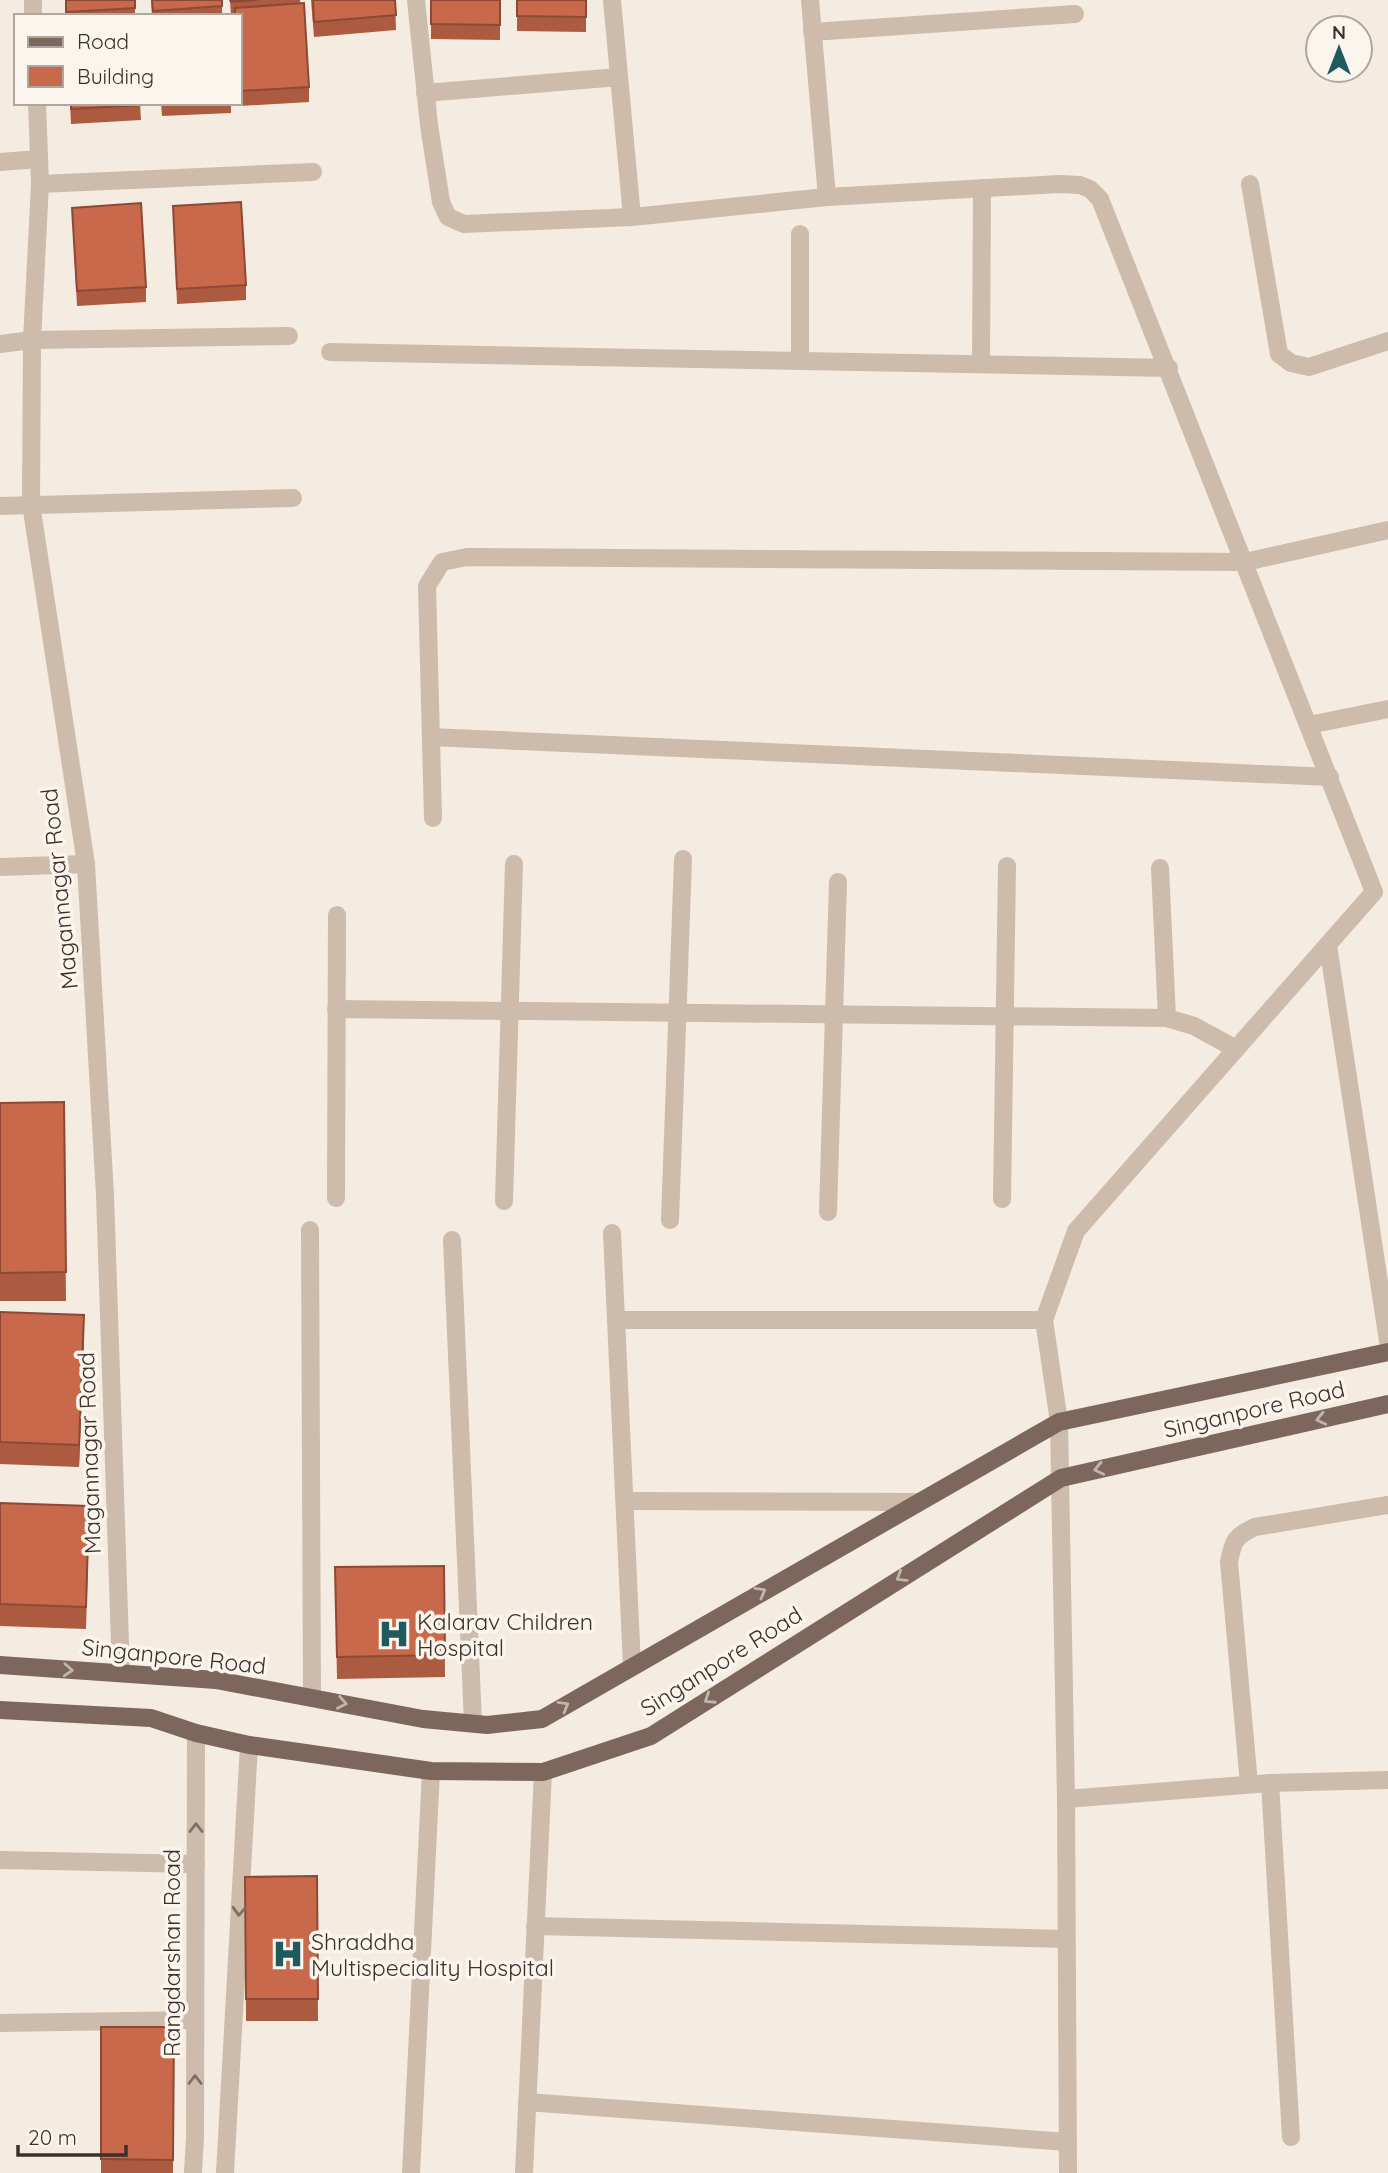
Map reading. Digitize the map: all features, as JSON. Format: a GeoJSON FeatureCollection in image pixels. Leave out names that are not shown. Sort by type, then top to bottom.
{"type":"FeatureCollection","features":[{"type":"Feature","properties":{"kind":"main road","name":"Singanpore Road"},"geometry":{"type":"LineString","coordinates":[[0,1665],[216,1680],[423,1719],[487,1725],[542,1719],[1059,1422],[1388,1352]]}},
{"type":"Feature","properties":{"kind":"main road","name":"Singanpore Road"},"geometry":{"type":"LineString","coordinates":[[0,1710],[151,1718],[249,1745],[430,1771],[543,1772],[652,1735],[1060,1478],[1388,1404]]}},
{"type":"Feature","properties":{"kind":"street"},"geometry":{"type":"LineString","coordinates":[[416,0],[425,93],[441,201],[447,217],[464,224],[632,217],[827,197],[982,188],[1080,185],[1095,194],[1100,199],[1169,368],[1330,777],[1381,890],[1328,945],[1076,1231],[1044,1320],[1059,1422],[1066,1799],[1068,2173]]}},
{"type":"Feature","properties":{"kind":"street"},"geometry":{"type":"LineString","coordinates":[[612,0],[632,217]]}},
{"type":"Feature","properties":{"kind":"street"},"geometry":{"type":"LineString","coordinates":[[810,0],[827,197]]}},
{"type":"Feature","properties":{"kind":"street"},"geometry":{"type":"LineString","coordinates":[[812,32],[1075,14]]}},
{"type":"Feature","properties":{"kind":"street"},"geometry":{"type":"LineString","coordinates":[[425,93],[619,77]]}},
{"type":"Feature","properties":{"kind":"street","name":"Magannagar Road"},"geometry":{"type":"LineString","coordinates":[[37,105],[40,184],[32,340],[31,504],[86,864],[104,1182],[121,1673]]}},
{"type":"Feature","properties":{"kind":"street"},"geometry":{"type":"LineString","coordinates":[[0,162],[39,159]]}},
{"type":"Feature","properties":{"kind":"street"},"geometry":{"type":"LineString","coordinates":[[40,184],[313,172]]}},
{"type":"Feature","properties":{"kind":"street"},"geometry":{"type":"LineString","coordinates":[[1250,184],[1279,354],[1290,363],[1309,367],[1388,341]]}},
{"type":"Feature","properties":{"kind":"street"},"geometry":{"type":"LineString","coordinates":[[981,364],[982,188]]}},
{"type":"Feature","properties":{"kind":"street"},"geometry":{"type":"LineString","coordinates":[[800,234],[800,361]]}},
{"type":"Feature","properties":{"kind":"street"},"geometry":{"type":"LineString","coordinates":[[0,345],[32,340],[289,336]]}},
{"type":"Feature","properties":{"kind":"street"},"geometry":{"type":"LineString","coordinates":[[330,352],[1169,368]]}},
{"type":"Feature","properties":{"kind":"street"},"geometry":{"type":"LineString","coordinates":[[0,506],[293,498]]}},
{"type":"Feature","properties":{"kind":"street"},"geometry":{"type":"LineString","coordinates":[[433,818],[427,586],[442,562],[467,557],[1245,562],[1388,530]]}},
{"type":"Feature","properties":{"kind":"street"},"geometry":{"type":"LineString","coordinates":[[1309,725],[1388,709]]}},
{"type":"Feature","properties":{"kind":"street"},"geometry":{"type":"LineString","coordinates":[[430,737],[1330,777]]}},
{"type":"Feature","properties":{"kind":"street"},"geometry":{"type":"LineString","coordinates":[[670,1220],[683,859]]}},
{"type":"Feature","properties":{"kind":"street"},"geometry":{"type":"LineString","coordinates":[[0,867],[86,864]]}},
{"type":"Feature","properties":{"kind":"street"},"geometry":{"type":"LineString","coordinates":[[504,1201],[514,864]]}},
{"type":"Feature","properties":{"kind":"street"},"geometry":{"type":"LineString","coordinates":[[1002,1199],[1007,866]]}},
{"type":"Feature","properties":{"kind":"street"},"geometry":{"type":"LineString","coordinates":[[1160,868],[1167,1018]]}},
{"type":"Feature","properties":{"kind":"street"},"geometry":{"type":"LineString","coordinates":[[828,1212],[838,882]]}},
{"type":"Feature","properties":{"kind":"street"},"geometry":{"type":"LineString","coordinates":[[336,1198],[337,915]]}},
{"type":"Feature","properties":{"kind":"street"},"geometry":{"type":"LineString","coordinates":[[1328,945],[1388,1341]]}},
{"type":"Feature","properties":{"kind":"street"},"geometry":{"type":"LineString","coordinates":[[336,1009],[1167,1018],[1194,1026],[1236,1049]]}},
{"type":"Feature","properties":{"kind":"street"},"geometry":{"type":"LineString","coordinates":[[310,1230],[312,1697]]}},
{"type":"Feature","properties":{"kind":"street"},"geometry":{"type":"LineString","coordinates":[[612,1233],[632,1666]]}},
{"type":"Feature","properties":{"kind":"street"},"geometry":{"type":"LineString","coordinates":[[452,1240],[473,1723]]}},
{"type":"Feature","properties":{"kind":"street"},"geometry":{"type":"LineString","coordinates":[[616,1320],[1044,1320]]}},
{"type":"Feature","properties":{"kind":"street"},"geometry":{"type":"LineString","coordinates":[[625,1501],[919,1502]]}},
{"type":"Feature","properties":{"kind":"street"},"geometry":{"type":"LineString","coordinates":[[1249,1784],[1229,1562],[1232,1545],[1241,1533],[1255,1527],[1388,1505]]}},
{"type":"Feature","properties":{"kind":"street","name":"Rangdarshan Road"},"geometry":{"type":"LineString","coordinates":[[193,2173],[196,1732]]}},
{"type":"Feature","properties":{"kind":"street"},"geometry":{"type":"LineString","coordinates":[[225,2173],[249,1745]]}},
{"type":"Feature","properties":{"kind":"street"},"geometry":{"type":"LineString","coordinates":[[411,2173],[430,1771]]}},
{"type":"Feature","properties":{"kind":"street"},"geometry":{"type":"LineString","coordinates":[[524,2173],[543,1772]]}},
{"type":"Feature","properties":{"kind":"street"},"geometry":{"type":"LineString","coordinates":[[1066,1799],[1249,1784],[1388,1780]]}},
{"type":"Feature","properties":{"kind":"street"},"geometry":{"type":"LineString","coordinates":[[1270,1783],[1290,2137]]}},
{"type":"Feature","properties":{"kind":"street"},"geometry":{"type":"LineString","coordinates":[[0,1860],[196,1864]]}},
{"type":"Feature","properties":{"kind":"street"},"geometry":{"type":"LineString","coordinates":[[535,1926],[1066,1939]]}},
{"type":"Feature","properties":{"kind":"street"},"geometry":{"type":"LineString","coordinates":[[0,2023],[195,2020]]}},
{"type":"Feature","properties":{"kind":"street"},"geometry":{"type":"LineString","coordinates":[[527,2102],[1068,2142]]}},
{"type":"Feature","properties":{"kind":"building"},"geometry":{"type":"Polygon","coordinates":[[[66,0],[135,0],[135,8],[66,12],[66,0]]]}},
{"type":"Feature","properties":{"kind":"building"},"geometry":{"type":"Polygon","coordinates":[[[152,0],[222,0],[222,6],[153,11],[152,0]]]}},
{"type":"Feature","properties":{"kind":"building"},"geometry":{"type":"Polygon","coordinates":[[[313,0],[395,0],[396,15],[314,22],[313,0]]]}},
{"type":"Feature","properties":{"kind":"building"},"geometry":{"type":"Polygon","coordinates":[[[431,0],[500,0],[500,25],[431,24],[431,0]]]}},
{"type":"Feature","properties":{"kind":"building"},"geometry":{"type":"Polygon","coordinates":[[[517,0],[586,0],[586,17],[517,16],[517,0]]]}},
{"type":"Feature","properties":{"kind":"building"},"geometry":{"type":"Polygon","coordinates":[[[304,3],[309,87],[242,91],[242,14],[235,14],[235,8],[304,3]]]}},
{"type":"Feature","properties":{"kind":"building"},"geometry":{"type":"Polygon","coordinates":[[[71,105],[141,105],[71,109],[71,105]]]}},
{"type":"Feature","properties":{"kind":"building"},"geometry":{"type":"Polygon","coordinates":[[[241,202],[246,285],[177,289],[173,206],[241,202]]]}},
{"type":"Feature","properties":{"kind":"building"},"geometry":{"type":"Polygon","coordinates":[[[141,203],[146,287],[77,291],[72,208],[141,203]]]}},
{"type":"Feature","properties":{"kind":"building"},"geometry":{"type":"Polygon","coordinates":[[[64,1102],[66,1272],[0,1273],[0,1103],[64,1102]]]}},
{"type":"Feature","properties":{"kind":"building"},"geometry":{"type":"Polygon","coordinates":[[[0,1312],[84,1315],[79,1445],[0,1442],[0,1312]]]}},
{"type":"Feature","properties":{"kind":"building"},"geometry":{"type":"Polygon","coordinates":[[[0,1503],[89,1506],[86,1607],[0,1604],[0,1503]]]}},
{"type":"Feature","properties":{"kind":"building"},"geometry":{"type":"Polygon","coordinates":[[[444,1566],[445,1655],[337,1657],[335,1567],[444,1566]]]}},
{"type":"Feature","properties":{"kind":"building"},"geometry":{"type":"Polygon","coordinates":[[[317,1876],[318,1999],[246,1999],[245,1877],[317,1876]]]}},
{"type":"Feature","properties":{"kind":"building"},"geometry":{"type":"Polygon","coordinates":[[[101,2027],[174,2027],[173,2160],[101,2159],[101,2027]]]}},
{"type":"Feature","properties":{"kind":"place","name":"Kalarav Children Hospital"},"geometry":{"type":"Point","coordinates":[394,1634]}},
{"type":"Feature","properties":{"kind":"place","name":"Shraddha Multispeciality Hospital"},"geometry":{"type":"Point","coordinates":[288,1954]}}]}
